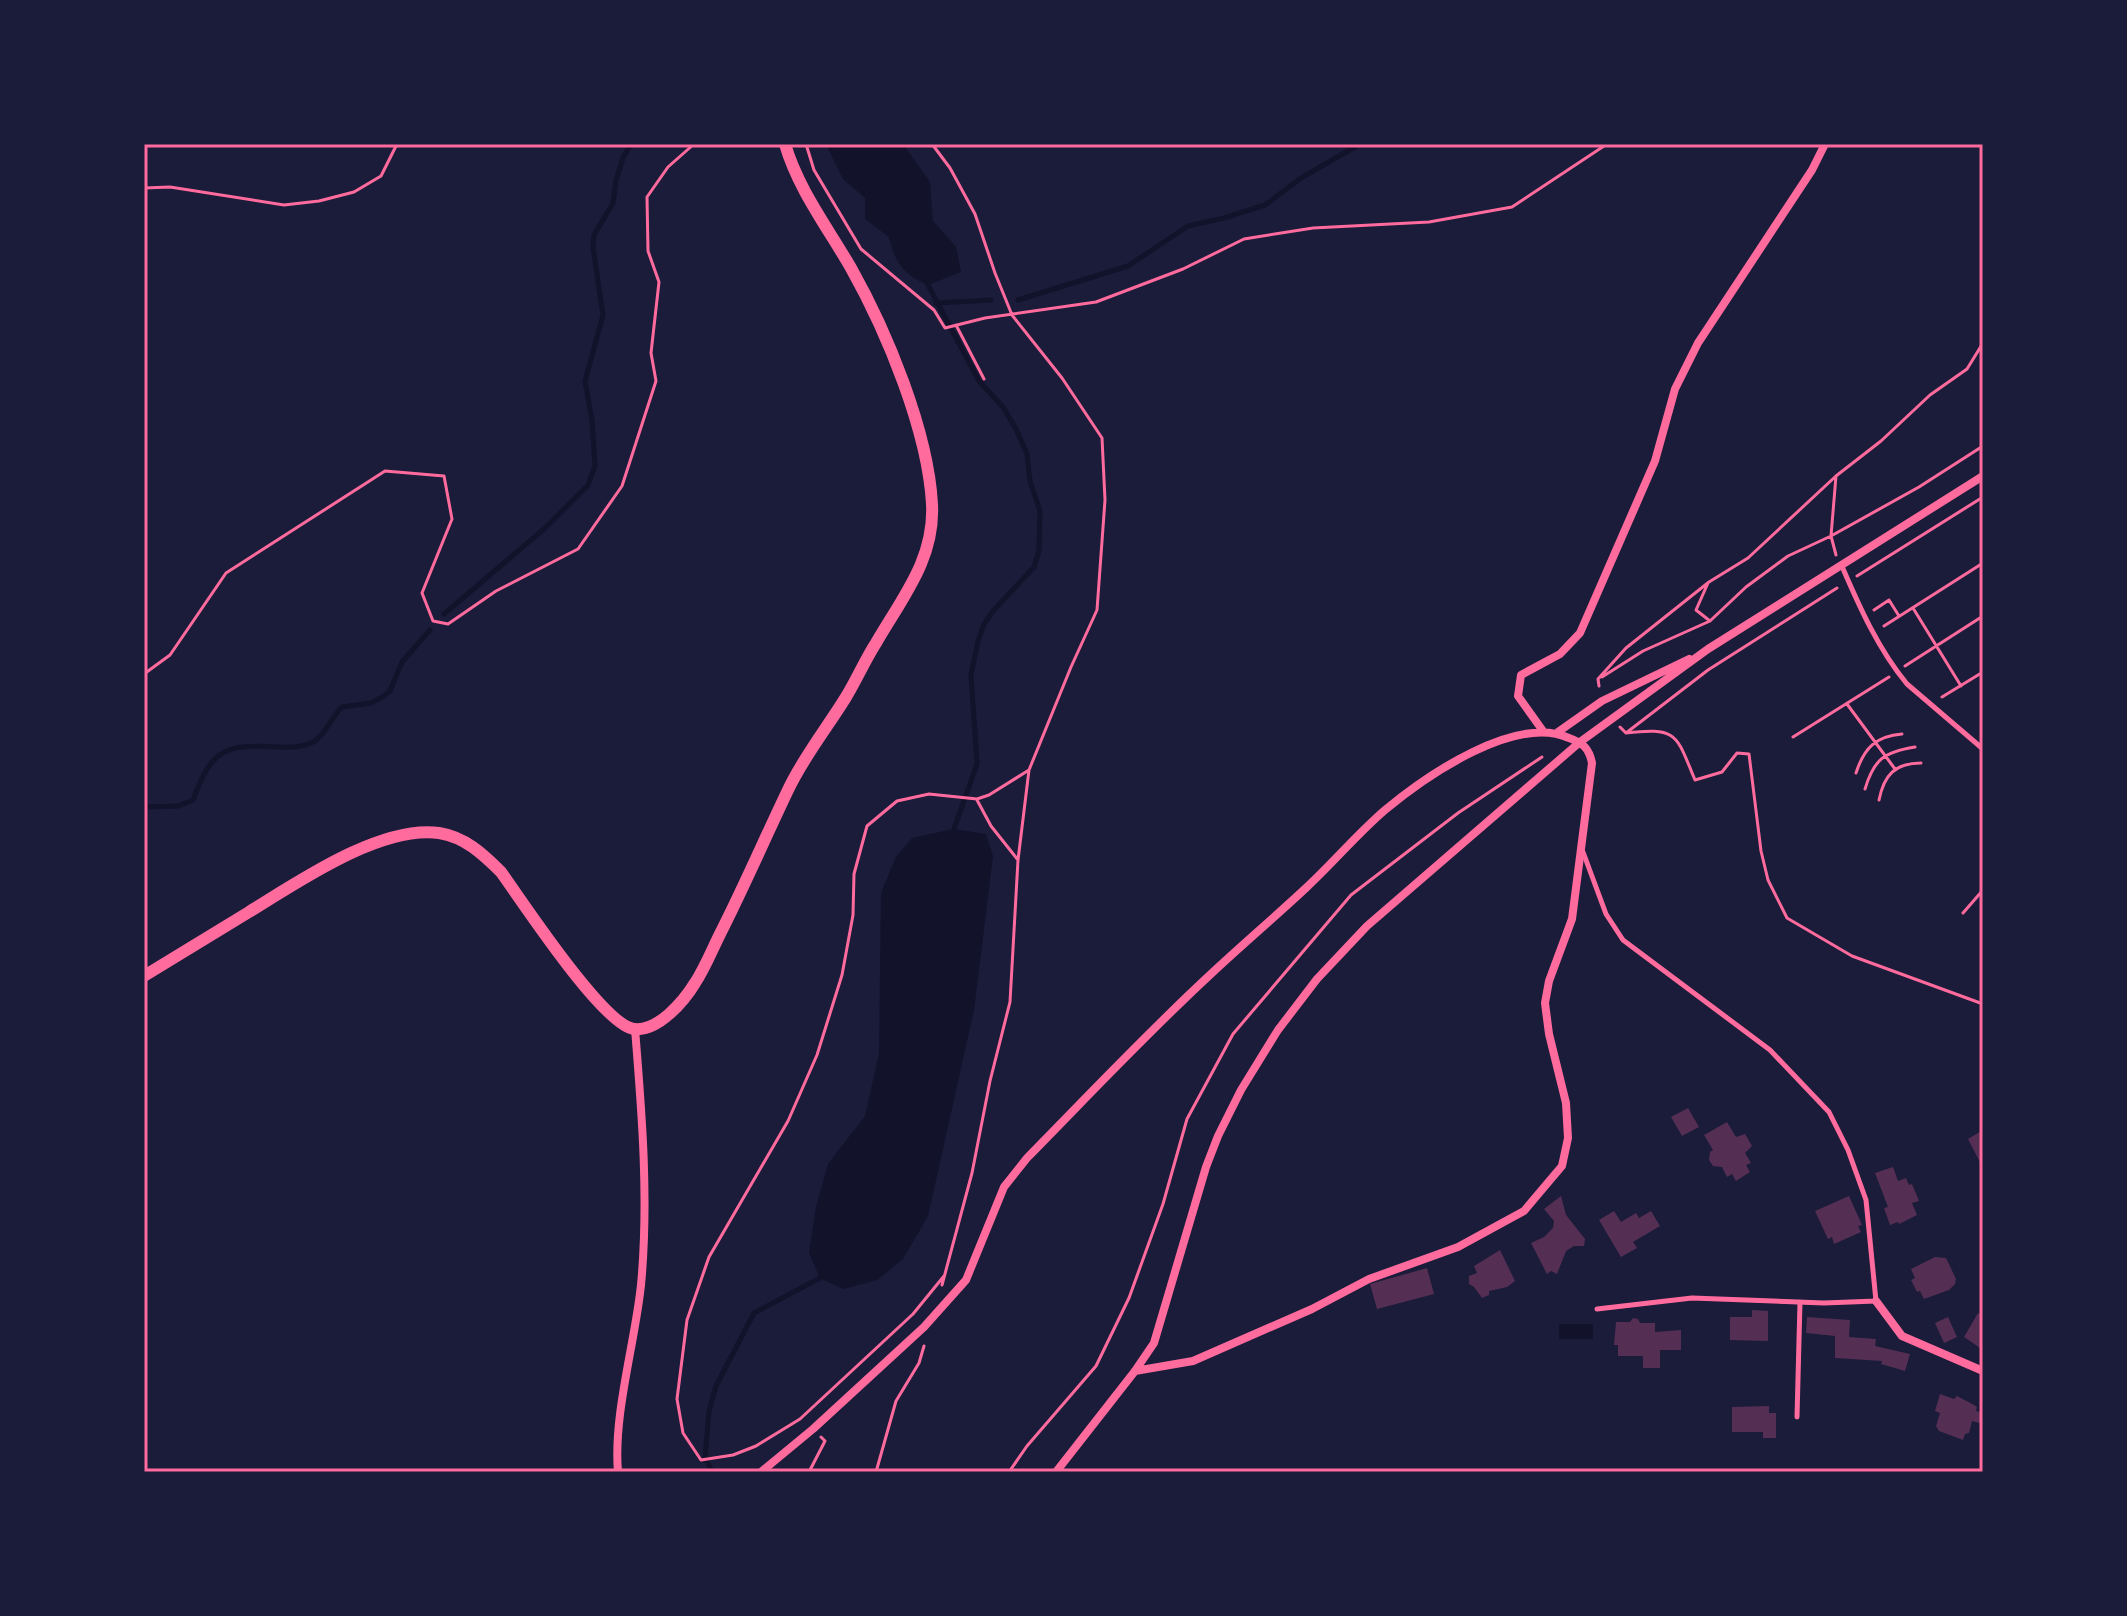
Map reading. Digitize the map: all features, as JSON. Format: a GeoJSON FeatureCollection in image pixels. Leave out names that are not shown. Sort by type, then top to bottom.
{"type":"FeatureCollection","features":[{"type":"Feature","properties":{"kind":"street"},"geometry":{"type":"LineString","coordinates":[[144,976],[332,863],[390,839],[440,833],[467,842],[501,872],[596,999],[623,1025],[635,1029],[648,1027],[667,1016],[695,984],[812,746],[846,698],[876,642],[914,584],[930,537],[933,507],[920,431],[878,318],[806,194],[785,144]]}},
{"type":"Feature","properties":{"kind":"street"},"geometry":{"type":"LineString","coordinates":[[1543,731],[1518,696],[1521,675],[1560,654],[1580,633],[1655,461],[1675,389],[1698,343],[1812,170],[1825,144]]}},
{"type":"Feature","properties":{"kind":"street"},"geometry":{"type":"LineString","coordinates":[[1056,1472],[1154,1343],[1218,1136],[1241,1090],[1278,1030],[1317,979],[1367,926],[1580,742],[1708,649],[1983,476]]}},
{"type":"Feature","properties":{"kind":"street"},"geometry":{"type":"LineString","coordinates":[[1558,732],[1602,701],[1708,649]]}},
{"type":"Feature","properties":{"kind":"street"},"geometry":{"type":"LineString","coordinates":[[761,1472],[813,1429],[931,1320],[966,1280],[1004,1187],[1027,1158],[1210,974],[1308,887],[1384,811],[1441,770],[1503,739],[1543,731],[1558,732],[1580,742],[1589,751],[1592,763],[1582,852],[1572,919],[1549,981],[1545,1003],[1549,1034],[1566,1103],[1568,1138],[1562,1166],[1524,1211],[1458,1247],[1369,1279],[1312,1309],[1193,1361],[1135,1371]]}},
{"type":"Feature","properties":{"kind":"street"},"geometry":{"type":"LineString","coordinates":[[618,1472],[619,1430],[641,1281],[645,1144],[635,1029]]}},
{"type":"Feature","properties":{"kind":"street"},"geometry":{"type":"LineString","coordinates":[[1876,1301],[1902,1336],[1983,1371]]}},
{"type":"Feature","properties":{"kind":"lane"},"geometry":{"type":"LineString","coordinates":[[1841,564],[1873,632],[1897,672],[1983,749]]}},
{"type":"Feature","properties":{"kind":"lane"},"geometry":{"type":"LineString","coordinates":[[1582,852],[1606,914],[1623,940],[1770,1050],[1829,1112],[1848,1150],[1866,1200],[1876,1301],[1692,1298],[1597,1309]]}},
{"type":"Feature","properties":{"kind":"lane"},"geometry":{"type":"LineString","coordinates":[[1797,1417],[1800,1302]]}},
{"type":"Feature","properties":{"kind":"path"},"geometry":{"type":"LineString","coordinates":[[144,188],[170,187],[284,205],[319,201],[354,192],[381,176],[397,144]]}},
{"type":"Feature","properties":{"kind":"path"},"geometry":{"type":"LineString","coordinates":[[144,674],[170,655],[226,573],[385,471],[444,476],[452,519],[422,593],[433,621],[448,624],[496,591],[578,549],[622,486],[656,381],[651,353],[659,282],[648,251],[647,197],[668,167],[694,144]]}},
{"type":"Feature","properties":{"kind":"path"},"geometry":{"type":"LineString","coordinates":[[806,144],[814,170],[861,249],[934,310],[947,328],[1096,302],[1183,269],[1244,239],[1313,228],[1429,222],[1512,207],[1607,144]]}},
{"type":"Feature","properties":{"kind":"path"},"geometry":{"type":"LineString","coordinates":[[932,144],[950,168],[975,214],[1012,315],[1062,378],[1102,438],[1105,500],[1097,610],[1029,770],[1018,860],[1010,1002],[946,1273],[913,1314],[800,1419],[756,1446],[712,1460],[701,1460],[683,1433],[677,1399],[687,1320],[709,1257],[788,1121],[817,1055],[842,975],[853,915],[854,874],[867,826],[897,801],[929,794],[977,799],[1029,770]]}},
{"type":"Feature","properties":{"kind":"path"},"geometry":{"type":"LineString","coordinates":[[954,325],[984,379]]}},
{"type":"Feature","properties":{"kind":"path"},"geometry":{"type":"LineString","coordinates":[[1598,679],[1626,648],[1709,582],[1748,558],[1836,476],[1881,441],[1930,395],[1967,369],[1983,343]]}},
{"type":"Feature","properties":{"kind":"path"},"geometry":{"type":"LineString","coordinates":[[1598,679],[1643,651],[1710,621],[1746,587],[1788,556],[1919,487],[1983,446]]}},
{"type":"Feature","properties":{"kind":"path"},"geometry":{"type":"LineString","coordinates":[[1835,552],[1831,536],[1836,476]]}},
{"type":"Feature","properties":{"kind":"path"},"geometry":{"type":"LineString","coordinates":[[1983,497],[1708,670],[1626,733],[1657,729],[1673,735],[1695,780],[1722,772],[1737,753],[1749,754],[1761,851],[1768,880],[1787,918],[1852,956],[1983,1004]]}},
{"type":"Feature","properties":{"kind":"path"},"geometry":{"type":"LineString","coordinates":[[1873,632],[1983,563]]}},
{"type":"Feature","properties":{"kind":"path"},"geometry":{"type":"LineString","coordinates":[[1709,582],[1696,610],[1710,621]]}},
{"type":"Feature","properties":{"kind":"path"},"geometry":{"type":"LineString","coordinates":[[1865,616],[1889,600],[1899,616]]}},
{"type":"Feature","properties":{"kind":"path"},"geometry":{"type":"LineString","coordinates":[[1913,608],[1961,686]]}},
{"type":"Feature","properties":{"kind":"path"},"geometry":{"type":"LineString","coordinates":[[1931,703],[1983,672]]}},
{"type":"Feature","properties":{"kind":"path"},"geometry":{"type":"LineString","coordinates":[[1598,679],[1602,701]]}},
{"type":"Feature","properties":{"kind":"path"},"geometry":{"type":"LineString","coordinates":[[1846,704],[1895,769]]}},
{"type":"Feature","properties":{"kind":"path"},"geometry":{"type":"LineString","coordinates":[[1856,773],[1866,749],[1874,742],[1902,734]]}},
{"type":"Feature","properties":{"kind":"path"},"geometry":{"type":"LineString","coordinates":[[1865,789],[1871,770],[1884,756],[1915,747]]}},
{"type":"Feature","properties":{"kind":"path"},"geometry":{"type":"LineString","coordinates":[[1879,800],[1883,784],[1895,769],[1921,763]]}},
{"type":"Feature","properties":{"kind":"path"},"geometry":{"type":"LineString","coordinates":[[977,799],[991,826],[1018,860]]}},
{"type":"Feature","properties":{"kind":"path"},"geometry":{"type":"LineString","coordinates":[[1963,913],[1983,890]]}},
{"type":"Feature","properties":{"kind":"path"},"geometry":{"type":"LineString","coordinates":[[876,1472],[896,1401],[919,1363],[931,1320]]}},
{"type":"Feature","properties":{"kind":"path"},"geometry":{"type":"LineString","coordinates":[[809,1472],[825,1441],[813,1429]]}},
{"type":"Feature","properties":{"kind":"shaded area"},"geometry":{"type":"Polygon","coordinates":[[[826,144],[903,144],[930,182],[933,221],[956,247],[961,272],[928,285],[906,272],[897,261],[889,237],[865,219],[865,198],[843,179],[826,144]]]}},
{"type":"Feature","properties":{"kind":"shaded area"},"geometry":{"type":"Polygon","coordinates":[[[954,829],[986,834],[993,856],[974,1010],[928,1216],[903,1259],[877,1280],[843,1289],[820,1278],[809,1253],[816,1207],[828,1164],[865,1116],[879,1053],[881,893],[896,857],[912,838],[954,829]]]}},
{"type":"Feature","properties":{"kind":"shaded area"},"geometry":{"type":"Polygon","coordinates":[[[1559,1324],[1593,1324],[1593,1339],[1559,1339],[1559,1324]]]}},
{"type":"Feature","properties":{"kind":"building"},"geometry":{"type":"Polygon","coordinates":[[[1688,1108],[1699,1127],[1682,1136],[1671,1117],[1688,1108]]]}},
{"type":"Feature","properties":{"kind":"building"},"geometry":{"type":"Polygon","coordinates":[[[1727,1122],[1736,1137],[1745,1134],[1752,1146],[1745,1153],[1751,1163],[1746,1165],[1750,1172],[1736,1181],[1732,1174],[1727,1177],[1722,1167],[1713,1166],[1709,1160],[1713,1150],[1704,1135],[1727,1122]]]}},
{"type":"Feature","properties":{"kind":"building"},"geometry":{"type":"Polygon","coordinates":[[[1983,1130],[1983,1168],[1968,1139],[1983,1130]]]}},
{"type":"Feature","properties":{"kind":"building"},"geometry":{"type":"Polygon","coordinates":[[[1893,1167],[1898,1181],[1906,1178],[1909,1185],[1912,1184],[1919,1201],[1912,1203],[1917,1215],[1890,1225],[1884,1208],[1888,1207],[1875,1173],[1893,1167]]]}},
{"type":"Feature","properties":{"kind":"building"},"geometry":{"type":"Polygon","coordinates":[[[1561,1196],[1566,1215],[1585,1239],[1584,1246],[1574,1246],[1566,1251],[1557,1274],[1551,1271],[1547,1274],[1531,1243],[1553,1228],[1554,1221],[1544,1209],[1561,1196]]]}},
{"type":"Feature","properties":{"kind":"building"},"geometry":{"type":"Polygon","coordinates":[[[1849,1196],[1862,1225],[1858,1226],[1861,1232],[1834,1244],[1832,1237],[1828,1239],[1815,1211],[1849,1196]]]}},
{"type":"Feature","properties":{"kind":"building"},"geometry":{"type":"Polygon","coordinates":[[[1614,1211],[1621,1222],[1636,1213],[1639,1218],[1651,1211],[1660,1226],[1633,1242],[1637,1248],[1621,1257],[1599,1220],[1614,1211]]]}},
{"type":"Feature","properties":{"kind":"building"},"geometry":{"type":"Polygon","coordinates":[[[1500,1250],[1515,1281],[1507,1287],[1489,1291],[1489,1295],[1482,1298],[1469,1284],[1469,1276],[1477,1273],[1474,1266],[1500,1250]]]}},
{"type":"Feature","properties":{"kind":"building"},"geometry":{"type":"Polygon","coordinates":[[[1935,1257],[1946,1258],[1956,1279],[1955,1284],[1949,1290],[1924,1299],[1911,1280],[1915,1278],[1911,1269],[1935,1257]]]}},
{"type":"Feature","properties":{"kind":"building"},"geometry":{"type":"Polygon","coordinates":[[[1427,1268],[1434,1294],[1377,1309],[1370,1284],[1427,1268]]]}},
{"type":"Feature","properties":{"kind":"building"},"geometry":{"type":"Polygon","coordinates":[[[1752,1310],[1768,1311],[1768,1341],[1730,1340],[1730,1317],[1752,1317],[1752,1310]]]}},
{"type":"Feature","properties":{"kind":"building"},"geometry":{"type":"Polygon","coordinates":[[[1978,1313],[1983,1316],[1983,1350],[1964,1337],[1978,1313]]]}},
{"type":"Feature","properties":{"kind":"building"},"geometry":{"type":"Polygon","coordinates":[[[1807,1317],[1850,1320],[1849,1337],[1876,1339],[1875,1346],[1910,1354],[1905,1371],[1881,1364],[1882,1361],[1835,1358],[1835,1336],[1806,1333],[1807,1317]]]}},
{"type":"Feature","properties":{"kind":"building"},"geometry":{"type":"Polygon","coordinates":[[[1948,1317],[1957,1337],[1944,1343],[1935,1323],[1948,1317]]]}},
{"type":"Feature","properties":{"kind":"building"},"geometry":{"type":"Polygon","coordinates":[[[1633,1318],[1640,1323],[1655,1323],[1655,1332],[1681,1330],[1681,1350],[1660,1350],[1660,1368],[1643,1368],[1643,1356],[1618,1356],[1618,1345],[1614,1345],[1616,1322],[1630,1322],[1633,1318]]]}},
{"type":"Feature","properties":{"kind":"building"},"geometry":{"type":"Polygon","coordinates":[[[1940,1394],[1954,1399],[1957,1396],[1977,1407],[1976,1411],[1983,1413],[1983,1424],[1972,1421],[1969,1433],[1963,1440],[1939,1431],[1936,1426],[1940,1413],[1935,1411],[1940,1394]]]}},
{"type":"Feature","properties":{"kind":"building"},"geometry":{"type":"Polygon","coordinates":[[[1769,1406],[1769,1413],[1776,1413],[1776,1438],[1763,1438],[1763,1432],[1732,1432],[1732,1407],[1769,1406]]]}},
{"type":"Feature","properties":{"kind":"waterway"},"geometry":{"type":"LineString","coordinates":[[444,614],[544,529],[588,485],[595,466],[585,381],[603,315],[594,235],[613,203],[616,180],[631,144]]}},
{"type":"Feature","properties":{"kind":"waterway"},"geometry":{"type":"LineString","coordinates":[[1018,300],[1128,266],[1188,226],[1265,205],[1301,178],[1360,144]]}},
{"type":"Feature","properties":{"kind":"waterway"},"geometry":{"type":"LineString","coordinates":[[928,285],[979,381],[1003,407],[1016,429],[1027,454],[1030,481],[1040,511],[1039,551],[1034,567],[993,611],[978,641],[971,675],[977,764],[954,829]]}},
{"type":"Feature","properties":{"kind":"waterway"},"geometry":{"type":"LineString","coordinates":[[936,303],[991,300]]}},
{"type":"Feature","properties":{"kind":"waterway"},"geometry":{"type":"LineString","coordinates":[[144,807],[178,806],[193,800],[214,760],[233,749],[292,747],[315,741],[342,707],[371,703],[390,691],[402,662],[430,630]]}},
{"type":"Feature","properties":{"kind":"waterway"},"geometry":{"type":"LineString","coordinates":[[712,1472],[705,1457],[709,1411],[716,1386],[754,1313],[820,1278]]}}]}
